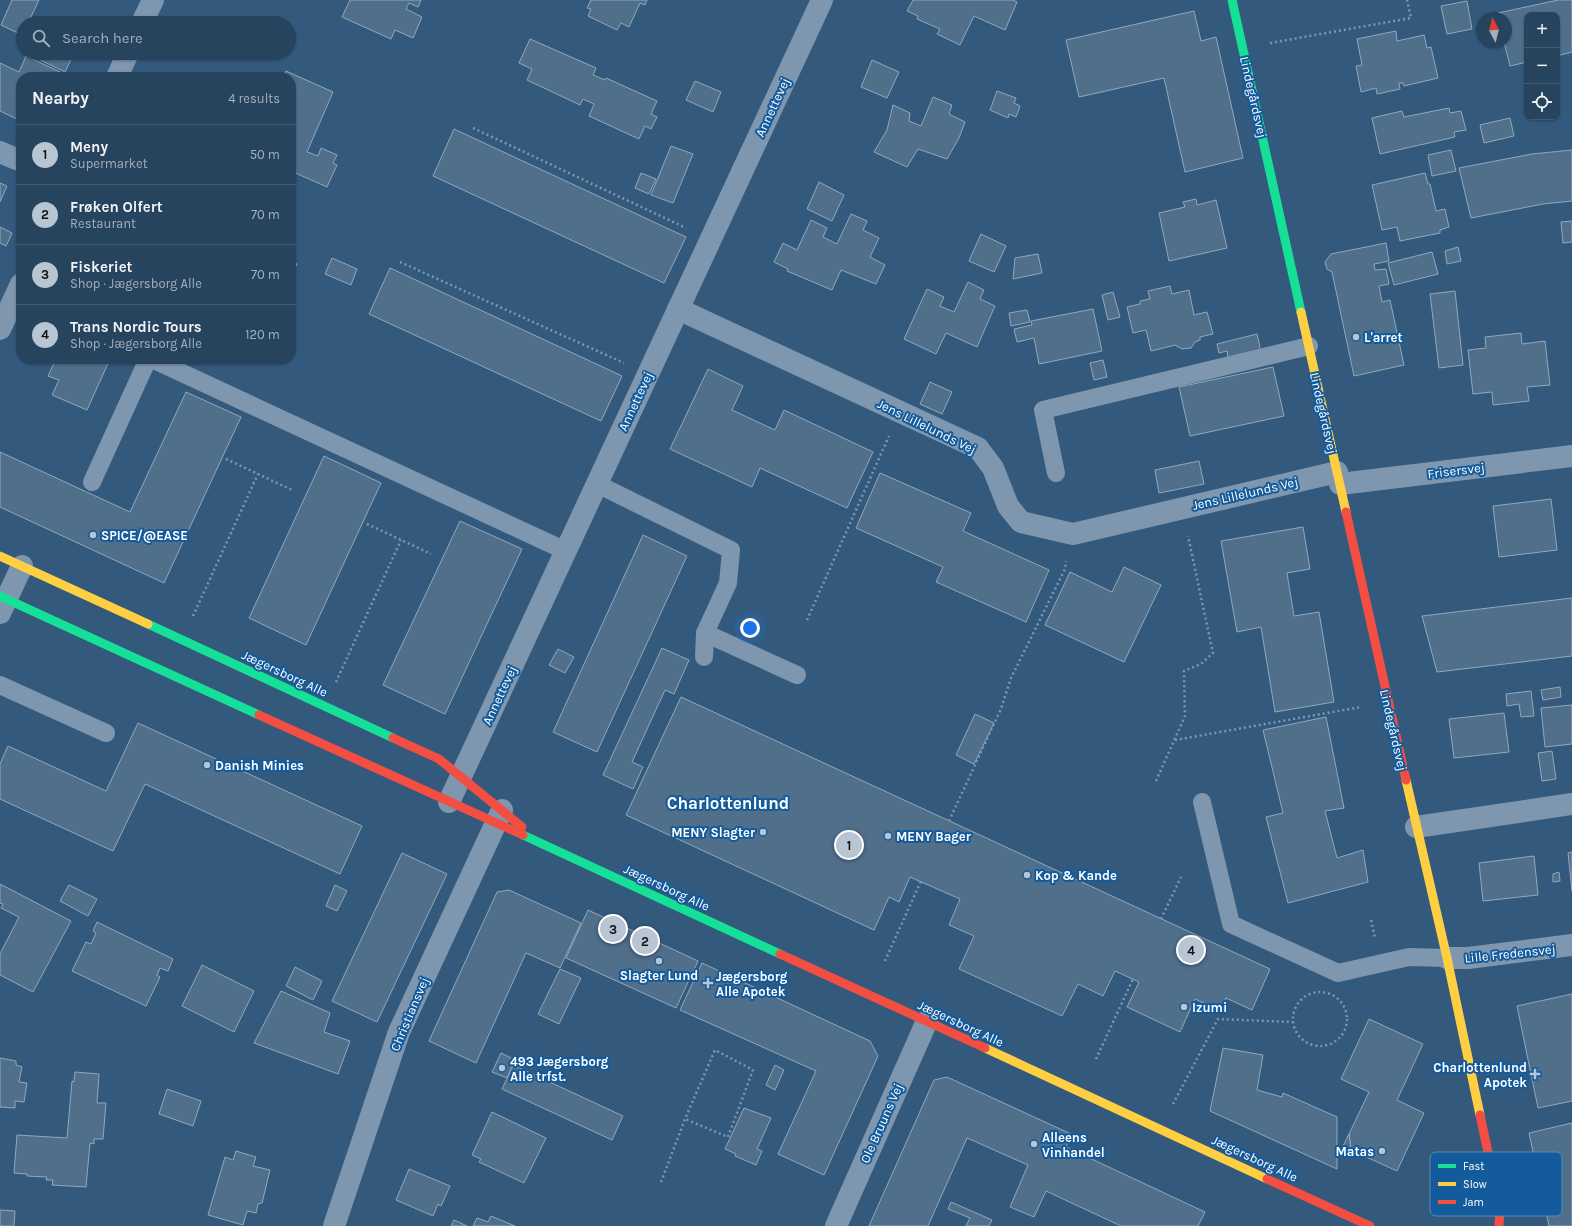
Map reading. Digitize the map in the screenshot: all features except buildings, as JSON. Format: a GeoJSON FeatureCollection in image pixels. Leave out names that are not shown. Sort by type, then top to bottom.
{"type":"FeatureCollection","features":[{"type":"Feature","properties":{"kind":"street"},"geometry":{"type":"LineString","coordinates":[[145,16],[153,0]]}},
{"type":"Feature","properties":{"kind":"street","name":"Annettevej"},"geometry":{"type":"LineString","coordinates":[[449,802],[822,0]]}},
{"type":"Feature","properties":{"kind":"street","name":"Lindegårdsvej"},"geometry":{"type":"LineString","coordinates":[[1232,0],[1388,702],[1447,958],[1488,1152]]}},
{"type":"Feature","properties":{"kind":"street"},"geometry":{"type":"LineString","coordinates":[[119,72],[125,60]]}},
{"type":"Feature","properties":{"kind":"street"},"geometry":{"type":"LineString","coordinates":[[0,152],[16,159]]}},
{"type":"Feature","properties":{"kind":"street"},"geometry":{"type":"LineString","coordinates":[[0,329],[16,295]]}},
{"type":"Feature","properties":{"kind":"street","name":"Jens Lillelunds Vej"},"geometry":{"type":"LineString","coordinates":[[678,309],[978,448],[993,468],[1008,506],[1021,522],[1073,534],[1182,508],[1339,478]]}},
{"type":"Feature","properties":{"kind":"street","name":"Frisersvej"},"geometry":{"type":"LineString","coordinates":[[1339,478],[1572,456]]}},
{"type":"Feature","properties":{"kind":"street","name":"Jægersborg Alle"},"geometry":{"type":"LineString","coordinates":[[0,556],[439,759],[461,776],[499,816],[540,843],[1370,1226]]}},
{"type":"Feature","properties":{"kind":"street"},"geometry":{"type":"LineString","coordinates":[[2,602],[22,566]]}},
{"type":"Feature","properties":{"kind":"street","name":"Jægersborg Alle"},"geometry":{"type":"LineString","coordinates":[[2,602],[449,802],[499,816],[540,843]]}},
{"type":"Feature","properties":{"kind":"street"},"geometry":{"type":"LineString","coordinates":[[1416,826],[1572,804]]}},
{"type":"Feature","properties":{"kind":"street","name":"Christiansvej"},"geometry":{"type":"LineString","coordinates":[[334,1226],[399,1032],[499,816]]}},
{"type":"Feature","properties":{"kind":"street","name":"Lille Fredensvej"},"geometry":{"type":"LineString","coordinates":[[1447,958],[1468,958],[1572,946]]}},
{"type":"Feature","properties":{"kind":"street","name":"Ole Bruuns Vej"},"geometry":{"type":"LineString","coordinates":[[836,1226],[927,1021]]}},
{"type":"Feature","properties":{"kind":"street","name":"Lindegårdsvej"},"geometry":{"type":"LineString","coordinates":[[1499,1226],[1500,1216]]}},
{"type":"Feature","properties":{"kind":"lane"},"geometry":{"type":"LineString","coordinates":[[1056,473],[1043,410],[1309,346]]}},
{"type":"Feature","properties":{"kind":"lane"},"geometry":{"type":"LineString","coordinates":[[92,482],[146,364]]}},
{"type":"Feature","properties":{"kind":"lane"},"geometry":{"type":"LineString","coordinates":[[163,364],[566,551]]}},
{"type":"Feature","properties":{"kind":"lane"},"geometry":{"type":"LineString","coordinates":[[596,484],[731,550],[728,583],[705,633],[704,656]]}},
{"type":"Feature","properties":{"kind":"lane"},"geometry":{"type":"LineString","coordinates":[[705,633],[797,675]]}},
{"type":"Feature","properties":{"kind":"lane"},"geometry":{"type":"LineString","coordinates":[[0,685],[106,733]]}},
{"type":"Feature","properties":{"kind":"lane"},"geometry":{"type":"LineString","coordinates":[[1202,802],[1231,924],[1338,973],[1409,957],[1447,958]]}},
{"type":"Feature","properties":{"kind":"path"},"geometry":{"type":"LineString","coordinates":[[1243,48],[1411,18],[1407,0]]}},
{"type":"Feature","properties":{"kind":"path"},"geometry":{"type":"LineString","coordinates":[[472,128],[711,239]]}},
{"type":"Feature","properties":{"kind":"path"},"geometry":{"type":"LineString","coordinates":[[400,262],[648,374]]}},
{"type":"Feature","properties":{"kind":"path"},"geometry":{"type":"LineString","coordinates":[[807,620],[900,412]]}},
{"type":"Feature","properties":{"kind":"path"},"geometry":{"type":"LineString","coordinates":[[226,459],[292,490]]}},
{"type":"Feature","properties":{"kind":"path"},"geometry":{"type":"LineString","coordinates":[[181,640],[258,474]]}},
{"type":"Feature","properties":{"kind":"path"},"geometry":{"type":"LineString","coordinates":[[1156,781],[1185,716],[1184,671],[1201,664],[1213,653],[1182,508]]}},
{"type":"Feature","properties":{"kind":"path"},"geometry":{"type":"LineString","coordinates":[[366,524],[431,554]]}},
{"type":"Feature","properties":{"kind":"path"},"geometry":{"type":"LineString","coordinates":[[950,821],[1001,709],[1011,678],[1064,569],[1073,534]]}},
{"type":"Feature","properties":{"kind":"path"},"geometry":{"type":"LineString","coordinates":[[325,706],[401,540]]}},
{"type":"Feature","properties":{"kind":"path"},"geometry":{"type":"LineString","coordinates":[[1174,740],[1388,702]]}},
{"type":"Feature","properties":{"kind":"path"},"geometry":{"type":"LineString","coordinates":[[1161,919],[1180,877]]}},
{"type":"Feature","properties":{"kind":"path"},"geometry":{"type":"LineString","coordinates":[[885,961],[921,882]]}},
{"type":"Feature","properties":{"kind":"path"},"geometry":{"type":"LineString","coordinates":[[1096,1058],[1133,979]]}},
{"type":"Feature","properties":{"kind":"path"},"geometry":{"type":"LineString","coordinates":[[1321,992],[1329,994],[1343,1005],[1347,1021],[1342,1033],[1333,1043],[1325,1046],[1312,1044],[1301,1038],[1296,1031],[1294,1022],[1294,1013],[1298,1004],[1304,998],[1321,992]]}},
{"type":"Feature","properties":{"kind":"path"},"geometry":{"type":"LineString","coordinates":[[1160,1129],[1218,1020],[1294,1022]]}},
{"type":"Feature","properties":{"kind":"path"},"geometry":{"type":"LineString","coordinates":[[661,1182],[685,1119],[715,1050],[753,1070],[728,1137],[685,1119]]}},
{"type":"Feature","properties":{"kind":"traffic: fast"},"geometry":{"type":"LineString","coordinates":[[1232,0],[1301,312]]}},
{"type":"Feature","properties":{"kind":"traffic: fast"},"geometry":{"type":"LineString","coordinates":[[0,596],[259,715]]}},
{"type":"Feature","properties":{"kind":"traffic: fast"},"geometry":{"type":"LineString","coordinates":[[148,624],[393,738]]}},
{"type":"Feature","properties":{"kind":"traffic: fast"},"geometry":{"type":"LineString","coordinates":[[523,835],[780,954]]}},
{"type":"Feature","properties":{"kind":"traffic: slow"},"geometry":{"type":"LineString","coordinates":[[1301,312],[1346,512]]}},
{"type":"Feature","properties":{"kind":"traffic: slow"},"geometry":{"type":"LineString","coordinates":[[0,556],[148,624]]}},
{"type":"Feature","properties":{"kind":"traffic: slow"},"geometry":{"type":"LineString","coordinates":[[1406,780],[1447,958],[1480,1115]]}},
{"type":"Feature","properties":{"kind":"traffic: slow"},"geometry":{"type":"LineString","coordinates":[[985,1048],[1267,1179]]}},
{"type":"Feature","properties":{"kind":"traffic: jam"},"geometry":{"type":"LineString","coordinates":[[1346,512],[1406,780]]}},
{"type":"Feature","properties":{"kind":"traffic: jam"},"geometry":{"type":"LineString","coordinates":[[259,715],[523,835]]}},
{"type":"Feature","properties":{"kind":"traffic: jam"},"geometry":{"type":"LineString","coordinates":[[393,738],[439,759],[522,827]]}},
{"type":"Feature","properties":{"kind":"traffic: jam"},"geometry":{"type":"LineString","coordinates":[[780,954],[985,1048]]}},
{"type":"Feature","properties":{"kind":"traffic: jam"},"geometry":{"type":"LineString","coordinates":[[1480,1115],[1488,1152]]}},
{"type":"Feature","properties":{"kind":"traffic: jam"},"geometry":{"type":"LineString","coordinates":[[1267,1179],[1370,1226]]}},
{"type":"Feature","properties":{"kind":"traffic: jam"},"geometry":{"type":"LineString","coordinates":[[1499,1226],[1500,1216]]}},
{"type":"Feature","properties":{"kind":"place","name":"L'arret"},"geometry":{"type":"Point","coordinates":[1356,337]}},
{"type":"Feature","properties":{"kind":"place","name":"SPICE/@EASE"},"geometry":{"type":"Point","coordinates":[93,535]}},
{"type":"Feature","properties":{"kind":"place","name":"Danish Minies"},"geometry":{"type":"Point","coordinates":[207,765]}},
{"type":"Feature","properties":{"kind":"place","name":"MENY Slagter"},"geometry":{"type":"Point","coordinates":[763,832]}},
{"type":"Feature","properties":{"kind":"place","name":"MENY Bager"},"geometry":{"type":"Point","coordinates":[888,836]}},
{"type":"Feature","properties":{"kind":"place","name":"Meny"},"geometry":{"type":"Point","coordinates":[849,845]}},
{"type":"Feature","properties":{"kind":"place","name":"Kop & Kande"},"geometry":{"type":"Point","coordinates":[1027,875]}},
{"type":"Feature","properties":{"kind":"place","name":"Fiskeriet"},"geometry":{"type":"Point","coordinates":[613,929]}},
{"type":"Feature","properties":{"kind":"place","name":"Frøken Olfert"},"geometry":{"type":"Point","coordinates":[645,941]}},
{"type":"Feature","properties":{"kind":"place","name":"Trans Nordic Tours"},"geometry":{"type":"Point","coordinates":[1191,950]}},
{"type":"Feature","properties":{"kind":"place","name":"Slagter Lund"},"geometry":{"type":"Point","coordinates":[659,961]}},
{"type":"Feature","properties":{"kind":"place","name":"Jægersborg Alle Apotek"},"geometry":{"type":"Point","coordinates":[708,983]}},
{"type":"Feature","properties":{"kind":"place","name":"Izumi"},"geometry":{"type":"Point","coordinates":[1184,1007]}},
{"type":"Feature","properties":{"kind":"place","name":"493 Jægersborg Alle trfst."},"geometry":{"type":"Point","coordinates":[502,1068]}},
{"type":"Feature","properties":{"kind":"place","name":"Charlottenlund Apotek"},"geometry":{"type":"Point","coordinates":[1535,1074]}},
{"type":"Feature","properties":{"kind":"place","name":"Alleens Vinhandel"},"geometry":{"type":"Point","coordinates":[1034,1144]}},
{"type":"Feature","properties":{"kind":"place","name":"Matas"},"geometry":{"type":"Point","coordinates":[1382,1151]}},
{"type":"Feature","properties":{"kind":"district","name":"Charlottenlund"},"geometry":{"type":"Point","coordinates":[728,803]}}]}
